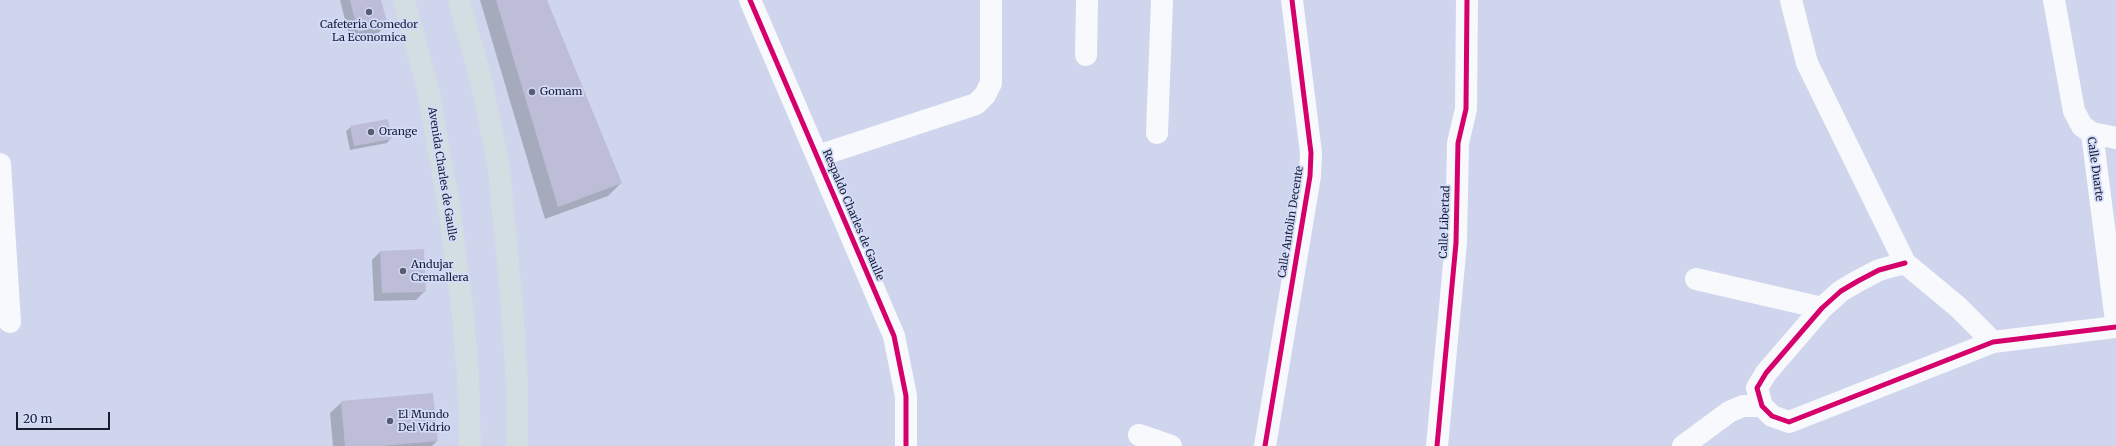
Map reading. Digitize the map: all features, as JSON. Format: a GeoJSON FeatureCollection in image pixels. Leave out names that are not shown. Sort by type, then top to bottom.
{"type":"FeatureCollection","features":[{"type":"Feature","properties":{"kind":"main road","name":"Avenida Charles de Gaulle"},"geometry":{"type":"LineString","coordinates":[[404,0],[428,90],[448,201],[462,305],[468,374],[470,446]]}},
{"type":"Feature","properties":{"kind":"main road"},"geometry":{"type":"LineString","coordinates":[[459,0],[482,84],[499,168],[506,227],[515,354],[517,446]]}},
{"type":"Feature","properties":{"kind":"street","name":"Respaldo Charles de Gaulle"},"geometry":{"type":"LineString","coordinates":[[750,0],[894,336],[906,396],[906,446]]}},
{"type":"Feature","properties":{"kind":"street"},"geometry":{"type":"LineString","coordinates":[[818,156],[976,104],[985,95],[992,83],[991,0]]}},
{"type":"Feature","properties":{"kind":"street"},"geometry":{"type":"LineString","coordinates":[[1086,55],[1087,0]]}},
{"type":"Feature","properties":{"kind":"street"},"geometry":{"type":"LineString","coordinates":[[1157,133],[1162,0]]}},
{"type":"Feature","properties":{"kind":"street","name":"Calle Antolin Decente"},"geometry":{"type":"LineString","coordinates":[[1265,446],[1310,176],[1311,153],[1292,0]]}},
{"type":"Feature","properties":{"kind":"street","name":"Calle Libertad"},"geometry":{"type":"LineString","coordinates":[[1437,446],[1456,243],[1458,143],[1466,109],[1467,0]]}},
{"type":"Feature","properties":{"kind":"street"},"geometry":{"type":"LineString","coordinates":[[1791,0],[1807,63],[1905,263],[1958,307],[1993,342]]}},
{"type":"Feature","properties":{"kind":"street","name":"Calle Duarte"},"geometry":{"type":"LineString","coordinates":[[2054,0],[2074,111],[2082,126],[2092,133],[2116,321]]}},
{"type":"Feature","properties":{"kind":"street"},"geometry":{"type":"LineString","coordinates":[[2092,133],[2116,138]]}},
{"type":"Feature","properties":{"kind":"street"},"geometry":{"type":"LineString","coordinates":[[0,164],[10,322]]}},
{"type":"Feature","properties":{"kind":"street"},"geometry":{"type":"LineString","coordinates":[[1905,263],[1879,270],[1858,281],[1841,291],[1822,308],[1766,373],[1757,388],[1762,406],[1772,416],[1789,422],[1993,342],[2116,327]]}},
{"type":"Feature","properties":{"kind":"street"},"geometry":{"type":"LineString","coordinates":[[1696,279],[1822,308]]}},
{"type":"Feature","properties":{"kind":"street"},"geometry":{"type":"LineString","coordinates":[[1683,446],[1729,412],[1743,406],[1762,406]]}},
{"type":"Feature","properties":{"kind":"street"},"geometry":{"type":"LineString","coordinates":[[1139,435],[1171,446]]}},
{"type":"Feature","properties":{"kind":"building","name":"Cafeteria Comedor La Economica"},"geometry":{"type":"Polygon","coordinates":[[[350,0],[381,0],[388,25],[358,32],[350,0]]]}},
{"type":"Feature","properties":{"kind":"building"},"geometry":{"type":"Polygon","coordinates":[[[496,0],[547,0],[622,183],[558,207],[496,0]]]}},
{"type":"Feature","properties":{"kind":"building","name":"Orange"},"geometry":{"type":"Polygon","coordinates":[[[388,119],[392,139],[354,146],[350,126],[388,119]]]}},
{"type":"Feature","properties":{"kind":"building","name":"Andujar Cremallera"},"geometry":{"type":"Polygon","coordinates":[[[424,249],[426,292],[382,293],[380,251],[424,249]]]}},
{"type":"Feature","properties":{"kind":"building","name":"El Mundo Del Vidrio"},"geometry":{"type":"Polygon","coordinates":[[[433,393],[438,441],[381,446],[345,446],[341,401],[433,393]]]}},
{"type":"Feature","properties":{"kind":"cycle path"},"geometry":{"type":"LineString","coordinates":[[750,0],[894,336],[906,396],[906,446]]}},
{"type":"Feature","properties":{"kind":"cycle path"},"geometry":{"type":"LineString","coordinates":[[1265,446],[1310,176],[1311,153],[1292,0]]}},
{"type":"Feature","properties":{"kind":"cycle path"},"geometry":{"type":"LineString","coordinates":[[1437,446],[1456,243],[1458,143],[1466,109],[1467,0]]}},
{"type":"Feature","properties":{"kind":"cycle path"},"geometry":{"type":"LineString","coordinates":[[1905,263],[1879,270],[1858,281],[1841,291],[1822,308],[1766,373],[1757,388],[1762,406],[1772,416],[1789,422],[1993,342],[2116,327]]}},
{"type":"Feature","properties":{"kind":"place","name":"Cafeteria Comedor La Economica"},"geometry":{"type":"Point","coordinates":[369,12]}},
{"type":"Feature","properties":{"kind":"place","name":"Gomam"},"geometry":{"type":"Point","coordinates":[532,92]}},
{"type":"Feature","properties":{"kind":"place","name":"Orange"},"geometry":{"type":"Point","coordinates":[371,132]}},
{"type":"Feature","properties":{"kind":"place","name":"Andujar Cremallera"},"geometry":{"type":"Point","coordinates":[403,271]}},
{"type":"Feature","properties":{"kind":"place","name":"El Mundo Del Vidrio"},"geometry":{"type":"Point","coordinates":[390,421]}}]}
